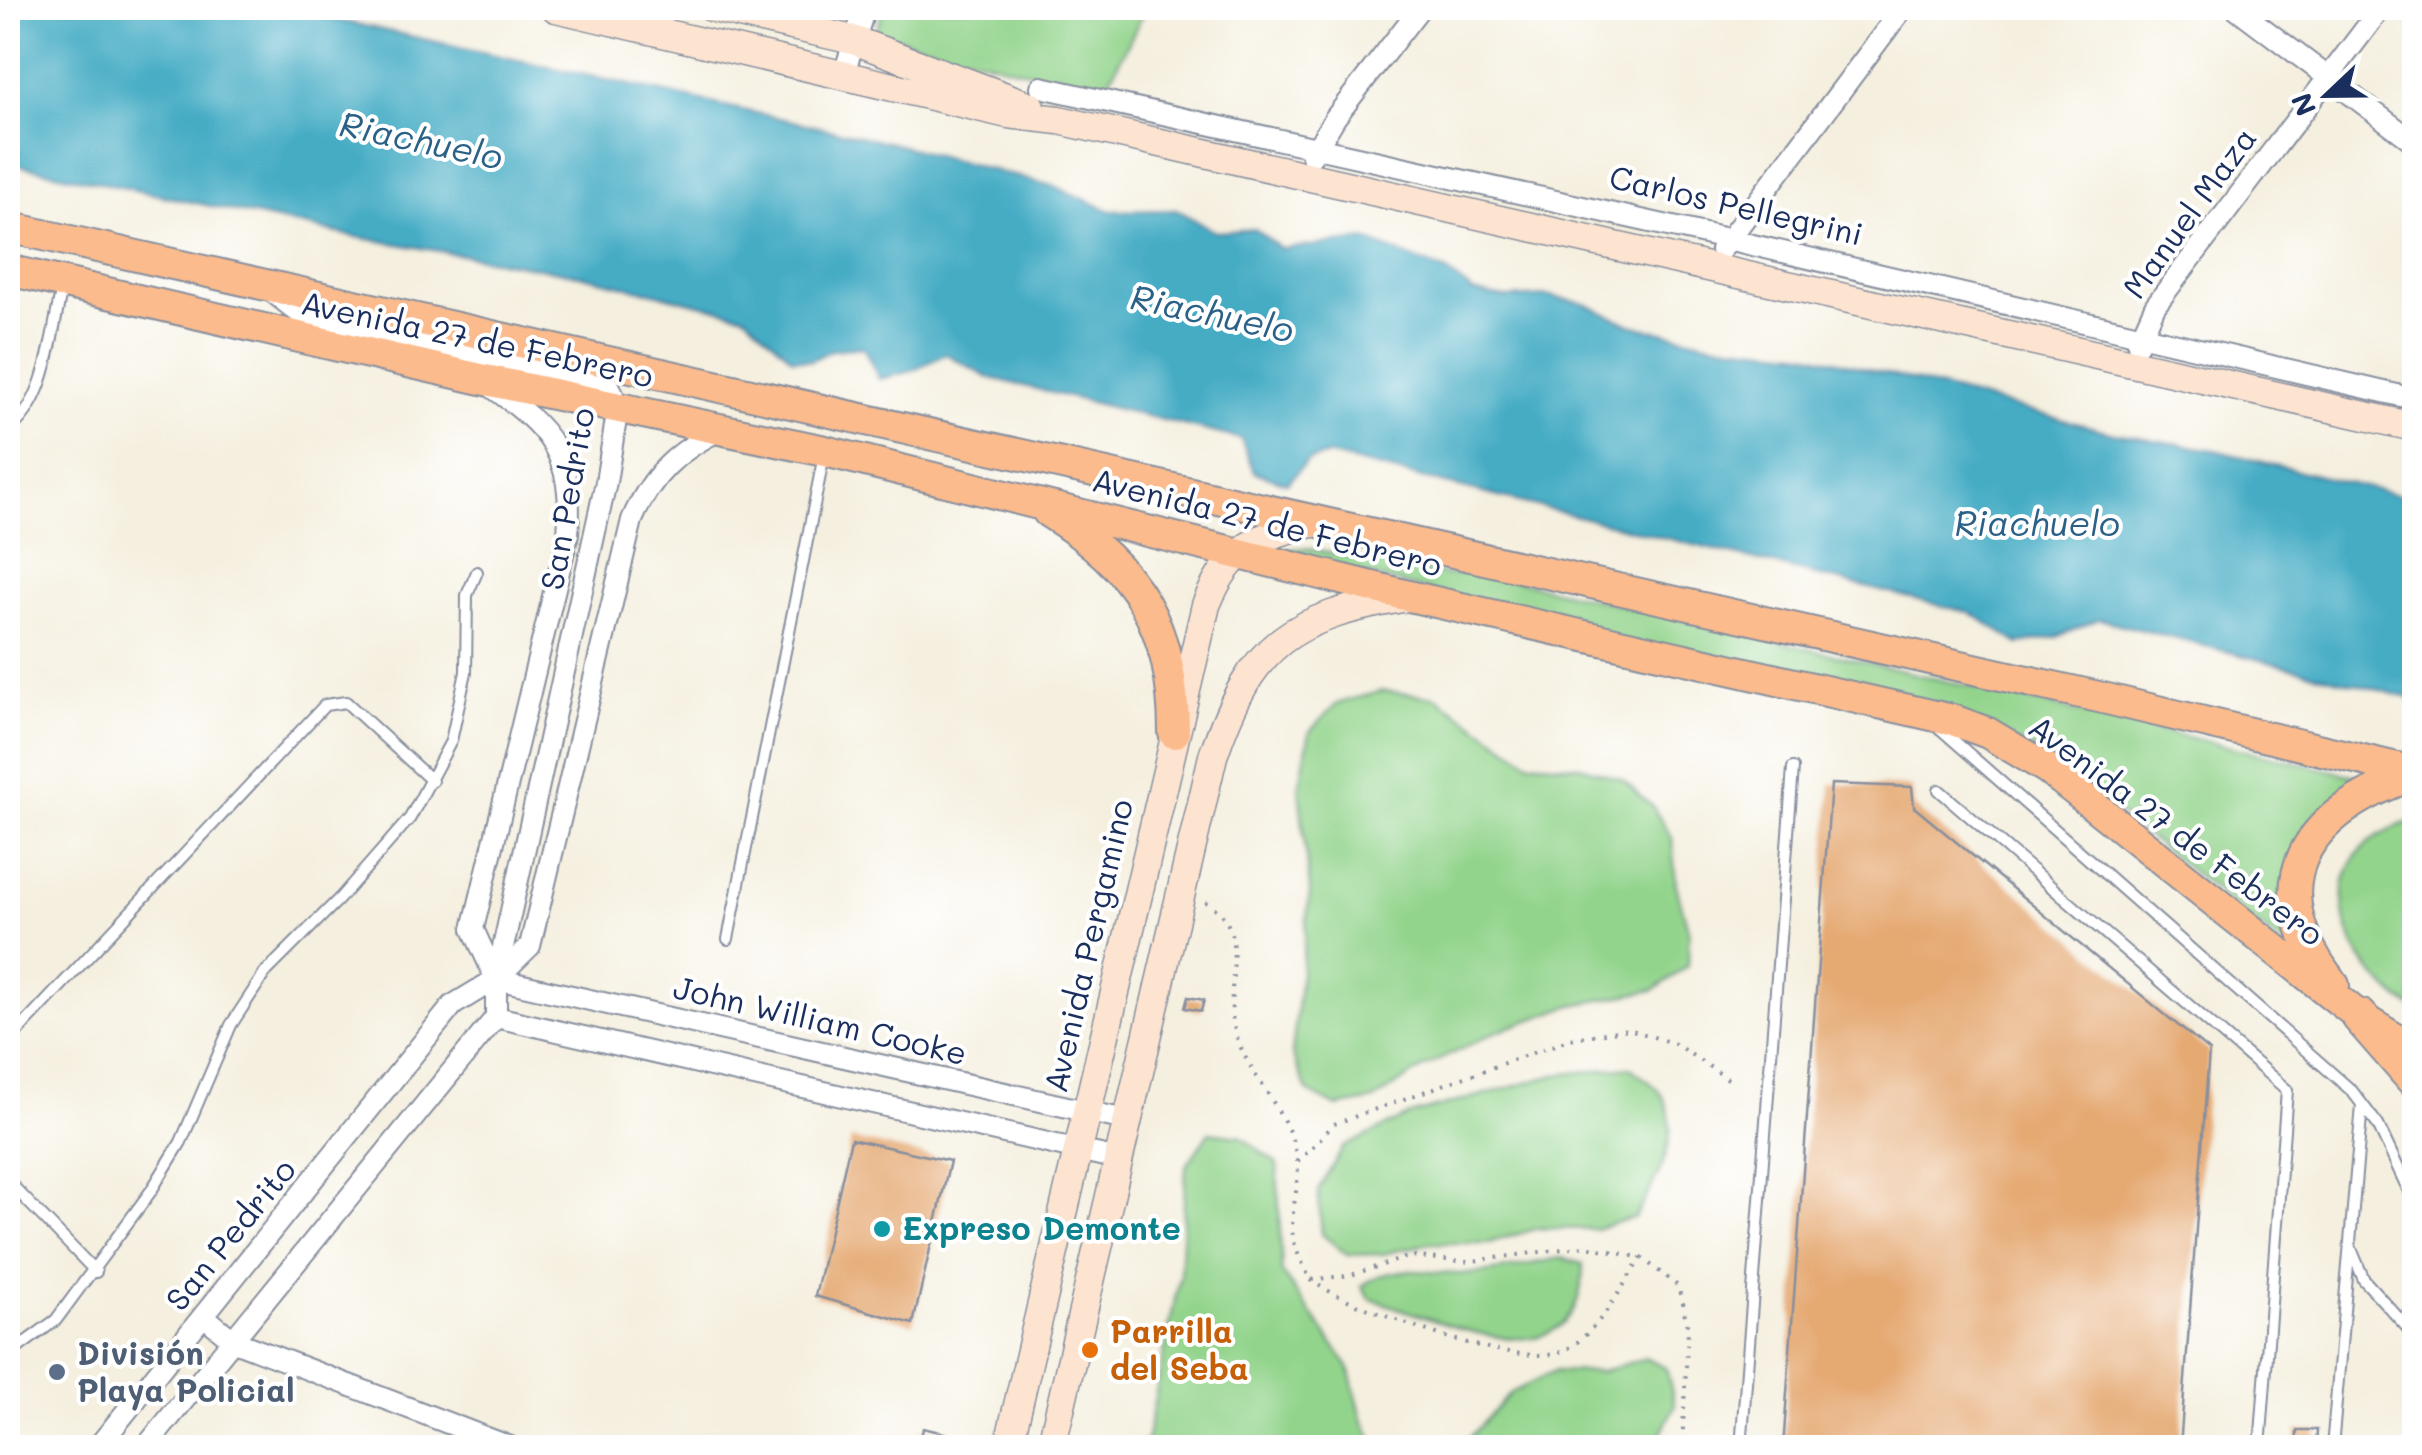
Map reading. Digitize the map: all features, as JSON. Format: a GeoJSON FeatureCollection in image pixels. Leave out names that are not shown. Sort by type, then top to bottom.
{"type":"FeatureCollection","features":[{"type":"Feature","properties":{"kind":"highway"},"geometry":{"type":"LineString","coordinates":[[2360,1017],[2414,1079]]}},
{"type":"Feature","properties":{"kind":"main road"},"geometry":{"type":"LineString","coordinates":[[556,8],[1008,114],[1059,120],[1710,271],[2414,427]]}},
{"type":"Feature","properties":{"kind":"main road"},"geometry":{"type":"LineString","coordinates":[[713,8],[853,40],[981,85],[1059,120]]}},
{"type":"Feature","properties":{"kind":"main road","name":"Avenida 27 de Febrero"},"geometry":{"type":"LineString","coordinates":[[8,227],[2414,774]]}},
{"type":"Feature","properties":{"kind":"main road","name":"Avenida 27 de Febrero"},"geometry":{"type":"LineString","coordinates":[[8,270],[481,378],[825,450],[1409,596],[1920,710],[1988,733],[2048,769],[2360,1017],[2414,1050]]}},
{"type":"Feature","properties":{"kind":"main road"},"geometry":{"type":"LineString","coordinates":[[1024,498],[1097,544],[1127,574],[1150,610],[1169,663],[1174,733]]}},
{"type":"Feature","properties":{"kind":"main road"},"geometry":{"type":"LineString","coordinates":[[1236,553],[1267,536],[1318,522]]}},
{"type":"Feature","properties":{"kind":"main road","name":"Avenida Pergamino"},"geometry":{"type":"LineString","coordinates":[[1008,1448],[1206,604],[1236,553]]}},
{"type":"Feature","properties":{"kind":"main road"},"geometry":{"type":"LineString","coordinates":[[1051,1448],[1122,1160],[1213,756],[1232,702],[1250,672],[1272,647],[1320,617],[1409,596]]}},
{"type":"Feature","properties":{"kind":"main road"},"geometry":{"type":"LineString","coordinates":[[2360,1017],[2323,971],[2309,944],[2298,910],[2297,875],[2310,843],[2336,812],[2366,793],[2414,774]]}},
{"type":"Feature","properties":{"kind":"street"},"geometry":{"type":"LineString","coordinates":[[844,73],[865,8]]}},
{"type":"Feature","properties":{"kind":"street"},"geometry":{"type":"LineString","coordinates":[[1304,176],[1316,146],[1420,8]]}},
{"type":"Feature","properties":{"kind":"street"},"geometry":{"type":"LineString","coordinates":[[1710,271],[1726,238],[1903,8]]}},
{"type":"Feature","properties":{"kind":"street"},"geometry":{"type":"LineString","coordinates":[[2236,8],[2414,142]]}},
{"type":"Feature","properties":{"kind":"street","name":"Manuel Maza"},"geometry":{"type":"LineString","coordinates":[[2129,364],[2155,306],[2381,8]]}},
{"type":"Feature","properties":{"kind":"street","name":"Carlos Pellegrini"},"geometry":{"type":"LineString","coordinates":[[1041,87],[1726,238],[2414,399]]}},
{"type":"Feature","properties":{"kind":"street","name":"San Pedrito"},"geometry":{"type":"LineString","coordinates":[[265,286],[302,315],[608,386],[618,407],[606,482],[496,979],[496,1017]]}},
{"type":"Feature","properties":{"kind":"street","name":"San Pedrito"},"geometry":{"type":"LineString","coordinates":[[481,378],[542,426],[558,446],[570,503],[568,534],[473,929],[496,979]]}},
{"type":"Feature","properties":{"kind":"street","name":"San Pedrito"},"geometry":{"type":"LineString","coordinates":[[97,1448],[453,1006],[496,979],[530,946],[638,508],[659,470],[682,450],[722,429]]}},
{"type":"Feature","properties":{"kind":"street","name":"John William Cooke"},"geometry":{"type":"LineString","coordinates":[[496,979],[1130,1122]]}},
{"type":"Feature","properties":{"kind":"street"},"geometry":{"type":"LineString","coordinates":[[144,1448],[496,1017]]}},
{"type":"Feature","properties":{"kind":"street","name":"John William Cooke"},"geometry":{"type":"LineString","coordinates":[[496,1017],[1122,1160]]}},
{"type":"Feature","properties":{"kind":"street"},"geometry":{"type":"LineString","coordinates":[[204,1316],[234,1342],[513,1448]]}},
{"type":"Feature","properties":{"kind":"lane"},"geometry":{"type":"LineString","coordinates":[[8,430],[27,413],[36,394],[63,282]]}},
{"type":"Feature","properties":{"kind":"lane"},"geometry":{"type":"LineString","coordinates":[[728,940],[825,450]]}},
{"type":"Feature","properties":{"kind":"lane"},"geometry":{"type":"LineString","coordinates":[[8,1354],[56,1320],[96,1272],[181,1142],[232,1026],[265,973],[340,898],[410,818],[451,741],[466,672],[467,595],[477,572]]}},
{"type":"Feature","properties":{"kind":"lane"},"geometry":{"type":"LineString","coordinates":[[8,1042],[325,705],[346,702],[432,781]]}},
{"type":"Feature","properties":{"kind":"lane"},"geometry":{"type":"LineString","coordinates":[[1920,710],[2362,1104],[2378,1125],[2414,1202]]}},
{"type":"Feature","properties":{"kind":"lane"},"geometry":{"type":"LineString","coordinates":[[1740,1448],[1792,768]]}},
{"type":"Feature","properties":{"kind":"lane"},"geometry":{"type":"LineString","coordinates":[[1939,790],[2287,1090],[2260,1448]]}},
{"type":"Feature","properties":{"kind":"lane"},"geometry":{"type":"LineString","coordinates":[[2332,1448],[2362,1104]]}},
{"type":"Feature","properties":{"kind":"lane"},"geometry":{"type":"LineString","coordinates":[[8,1181],[96,1272]]}},
{"type":"Feature","properties":{"kind":"lane"},"geometry":{"type":"LineString","coordinates":[[2350,1240],[2355,1264],[2364,1280],[2414,1334]]}},
{"type":"Feature","properties":{"kind":"path"},"geometry":{"type":"LineString","coordinates":[[2404,310],[2414,292]]}},
{"type":"Feature","properties":{"kind":"path"},"geometry":{"type":"LineString","coordinates":[[1182,890],[1221,910],[1234,939],[1233,1022],[1248,1061],[1288,1122],[1298,1162],[1293,1238],[1310,1280],[1337,1299],[1506,1355],[1562,1352],[1601,1317],[1642,1258]]}},
{"type":"Feature","properties":{"kind":"path"},"geometry":{"type":"LineString","coordinates":[[1298,1162],[1334,1124],[1574,1038],[1629,1029],[1675,1044],[1730,1081]]}},
{"type":"Feature","properties":{"kind":"path"},"geometry":{"type":"LineString","coordinates":[[1310,1280],[1351,1276],[1410,1256],[1465,1262],[1586,1246],[1642,1258],[1678,1286],[1688,1328],[1682,1448]]}},
{"type":"Feature","properties":{"kind":"green space"},"geometry":{"type":"Polygon","coordinates":[[[884,8],[1146,8],[1104,91],[875,33],[884,8]]]}},
{"type":"Feature","properties":{"kind":"green space"},"geometry":{"type":"Polygon","coordinates":[[[1305,548],[1448,575],[1478,572],[2376,781],[2300,846],[2310,967],[2040,750],[1276,551],[1305,548]]]}},
{"type":"Feature","properties":{"kind":"green space"},"geometry":{"type":"Polygon","coordinates":[[[1383,691],[1436,697],[1529,762],[1580,766],[1622,779],[1652,806],[1672,838],[1676,885],[1689,933],[1688,966],[1654,990],[1573,1005],[1498,1031],[1423,1068],[1374,1100],[1337,1107],[1307,1091],[1292,1054],[1310,891],[1299,788],[1310,731],[1337,703],[1383,691]]]}},
{"type":"Feature","properties":{"kind":"green space"},"geometry":{"type":"Polygon","coordinates":[[[2414,821],[2414,1008],[2387,988],[2365,964],[2351,936],[2344,908],[2345,881],[2357,856],[2379,835],[2414,821]]]}},
{"type":"Feature","properties":{"kind":"green space"},"geometry":{"type":"Polygon","coordinates":[[[1629,1067],[1660,1092],[1670,1124],[1665,1156],[1635,1217],[1596,1229],[1539,1228],[1488,1243],[1430,1243],[1383,1254],[1347,1255],[1322,1234],[1318,1190],[1344,1147],[1410,1115],[1555,1075],[1629,1067]]]}},
{"type":"Feature","properties":{"kind":"green space"},"geometry":{"type":"Polygon","coordinates":[[[1209,1132],[1240,1136],[1277,1164],[1282,1273],[1349,1367],[1362,1418],[1377,1447],[1145,1447],[1180,1275],[1186,1167],[1209,1132]]]}},
{"type":"Feature","properties":{"kind":"green space"},"geometry":{"type":"Polygon","coordinates":[[[1561,1258],[1583,1264],[1576,1304],[1559,1327],[1533,1337],[1467,1331],[1370,1299],[1362,1286],[1400,1271],[1479,1273],[1561,1258]]]}},
{"type":"Feature","properties":{"kind":"green space"},"geometry":{"type":"Polygon","coordinates":[[[1645,1358],[1666,1368],[1675,1405],[1654,1447],[1461,1447],[1511,1393],[1556,1371],[1601,1372],[1645,1358]]]}},
{"type":"Feature","properties":{"kind":"water","name":"Riachuelo"},"geometry":{"type":"Polygon","coordinates":[[[8,8],[284,8],[891,143],[1056,187],[1111,211],[1178,210],[1216,232],[1255,229],[1281,249],[1366,240],[1447,272],[1473,292],[1505,298],[1546,296],[1583,303],[1631,325],[1712,343],[1807,353],[2114,433],[2214,450],[2414,499],[2414,699],[2099,619],[2057,637],[2019,644],[1971,613],[1328,455],[1307,461],[1287,483],[1254,472],[1241,439],[987,377],[946,354],[912,371],[879,379],[863,347],[832,350],[810,361],[792,358],[745,315],[575,274],[356,237],[8,163],[8,8]]]}},
{"type":"Feature","properties":{"kind":"building"},"geometry":{"type":"Polygon","coordinates":[[[1831,784],[1912,787],[1914,807],[2209,1051],[2180,1448],[1783,1448],[1831,784]]]}},
{"type":"Feature","properties":{"kind":"building"},"geometry":{"type":"Polygon","coordinates":[[[1188,997],[1204,1000],[1201,1011],[1185,1008],[1188,997]]]}},
{"type":"Feature","properties":{"kind":"building","name":"Expreso Demonte"},"geometry":{"type":"Polygon","coordinates":[[[851,1139],[950,1161],[913,1324],[815,1296],[851,1139]]]}},
{"type":"Feature","properties":{"kind":"building"},"geometry":{"type":"Polygon","coordinates":[[[923,1428],[969,1439],[967,1448],[919,1448],[923,1428]]]}},
{"type":"Feature","properties":{"kind":"building"},"geometry":{"type":"Polygon","coordinates":[[[2297,1430],[2317,1430],[2316,1448],[2296,1448],[2297,1430]]]}},
{"type":"Feature","properties":{"kind":"place","name":"Expreso Demonte"},"geometry":{"type":"Point","coordinates":[882,1229]}},
{"type":"Feature","properties":{"kind":"place","name":"Parrilla del Seba"},"geometry":{"type":"Point","coordinates":[1090,1350]}},
{"type":"Feature","properties":{"kind":"place","name":"División Playa Policial"},"geometry":{"type":"Point","coordinates":[57,1372]}}]}
